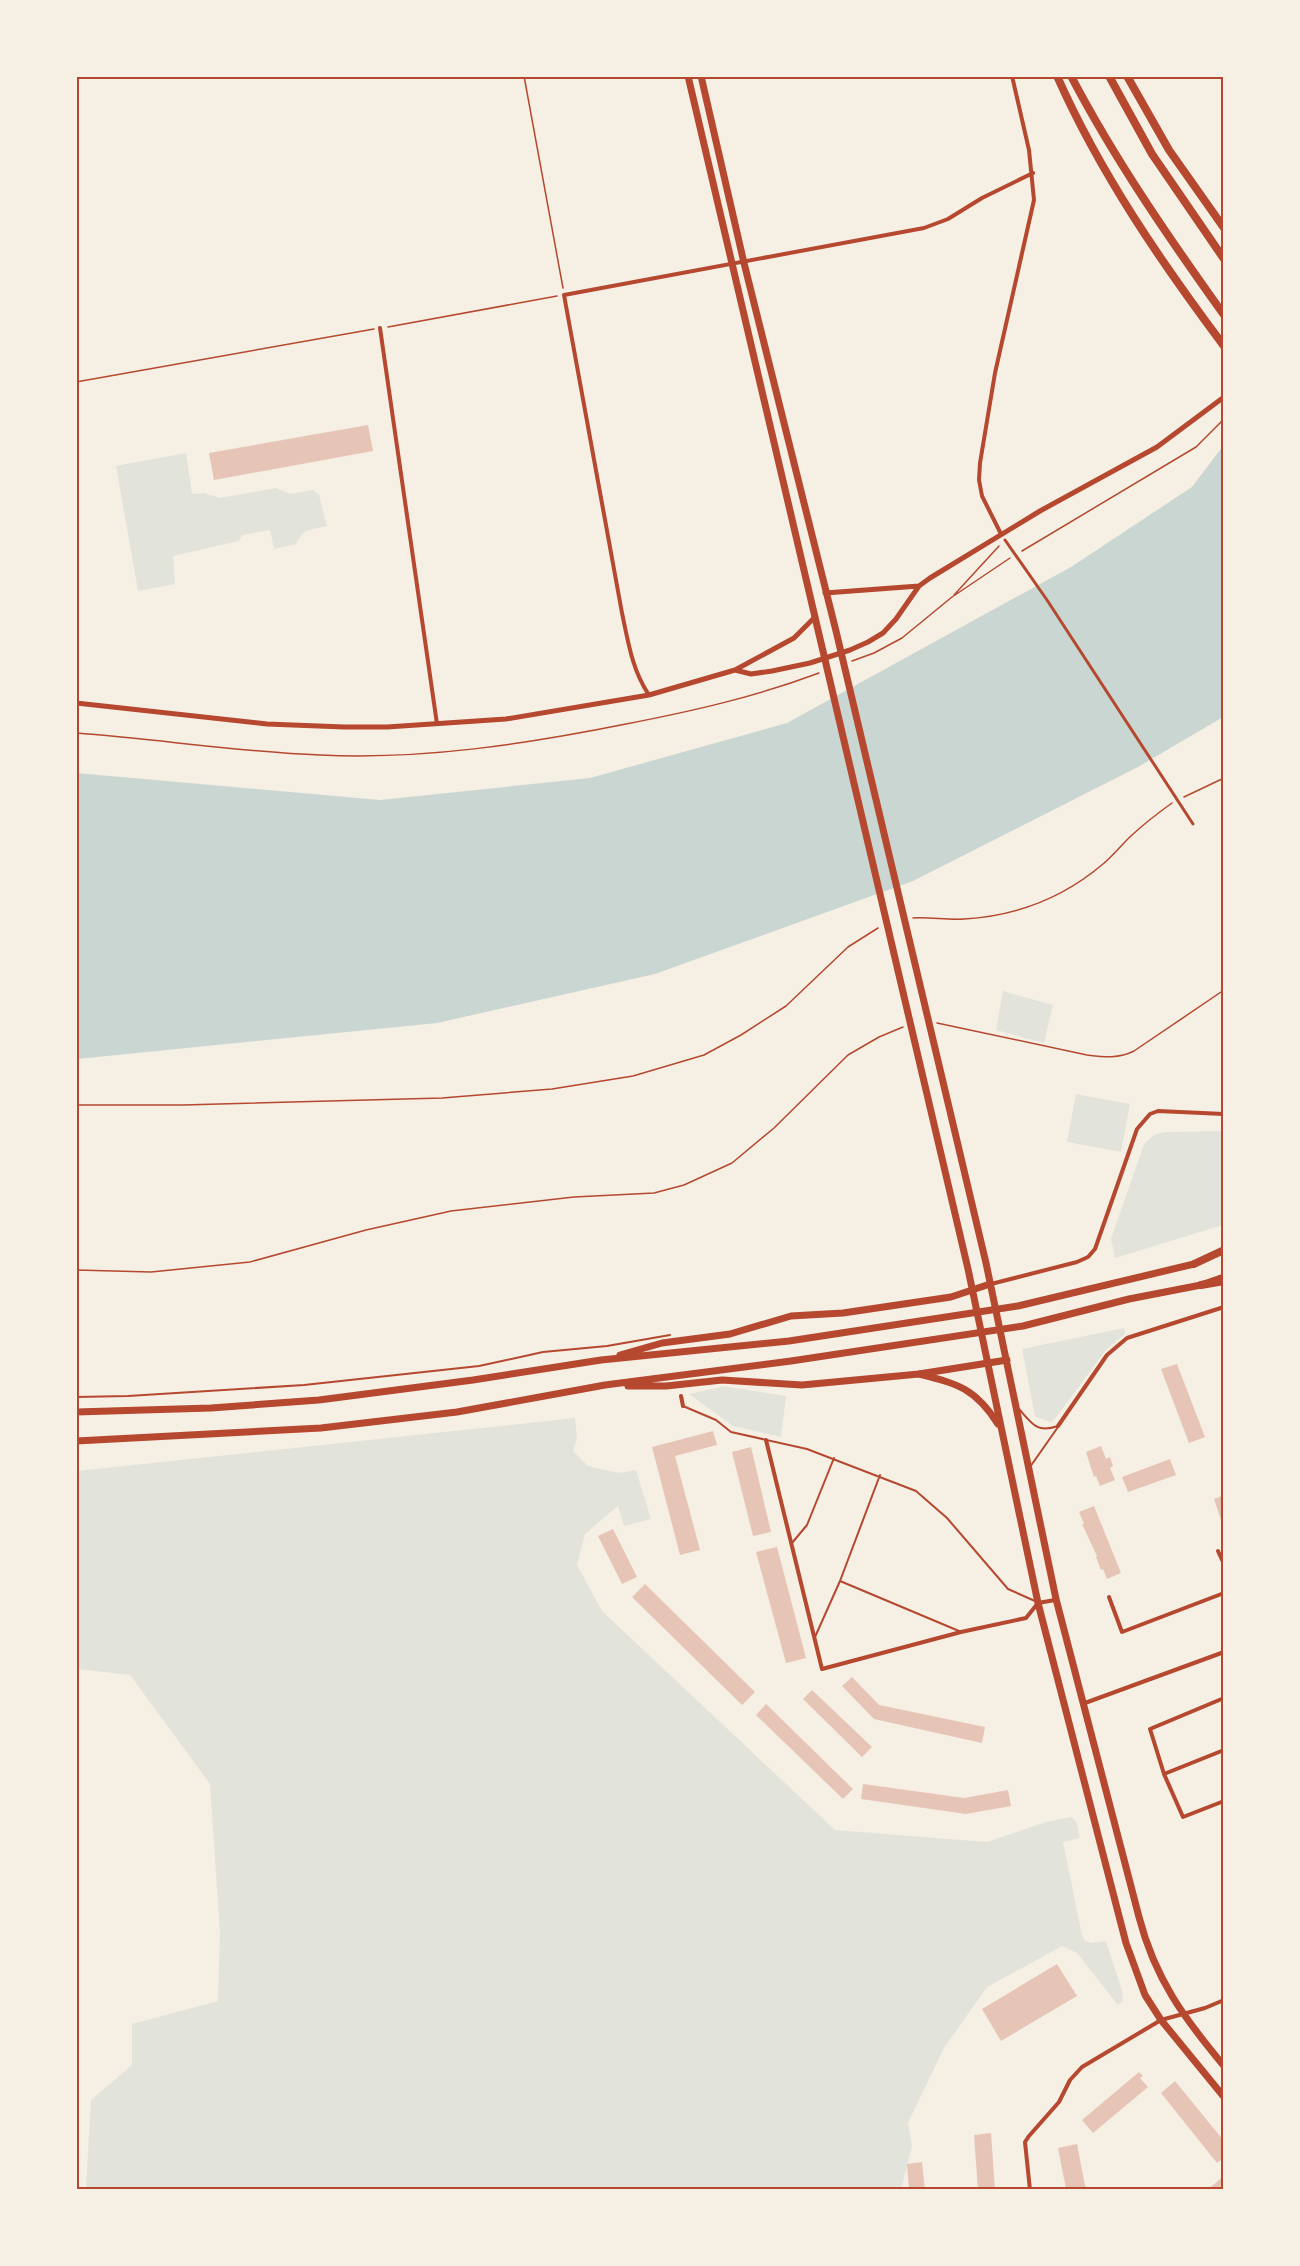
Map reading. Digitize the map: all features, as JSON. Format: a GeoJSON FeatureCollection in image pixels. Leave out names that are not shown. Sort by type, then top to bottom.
{"type":"FeatureCollection","features":[{"type":"Feature","properties":{"kind":"highway"},"geometry":{"type":"LineString","coordinates":[[1057,76],[1090,142],[1122,197],[1169,271],[1224,346]]}},
{"type":"Feature","properties":{"kind":"highway"},"geometry":{"type":"LineString","coordinates":[[1071,76],[1137,187],[1224,315]]}},
{"type":"Feature","properties":{"kind":"highway"},"geometry":{"type":"LineString","coordinates":[[1108,76],[1152,154],[1224,259]]}},
{"type":"Feature","properties":{"kind":"highway"},"geometry":{"type":"LineString","coordinates":[[1127,76],[1169,150],[1224,228]]}},
{"type":"Feature","properties":{"kind":"highway"},"geometry":{"type":"LineString","coordinates":[[1194,1264],[1224,1250]]}},
{"type":"Feature","properties":{"kind":"highway"},"geometry":{"type":"LineString","coordinates":[[1201,1285],[1224,1281]]}},
{"type":"Feature","properties":{"kind":"main road"},"geometry":{"type":"LineString","coordinates":[[688,76],[968,1269],[1038,1603],[1126,1943],[1145,1995],[1161,2020],[1224,2097]]}},
{"type":"Feature","properties":{"kind":"main road"},"geometry":{"type":"LineString","coordinates":[[701,76],[986,1263],[1056,1599],[1085,1703],[1144,1937],[1164,1986],[1224,2066]]}},
{"type":"Feature","properties":{"kind":"main road"},"geometry":{"type":"LineString","coordinates":[[78,1412],[211,1408],[319,1400],[473,1380],[601,1360],[789,1341],[1018,1306],[1194,1264]]}},
{"type":"Feature","properties":{"kind":"main road"},"geometry":{"type":"LineString","coordinates":[[76,1441],[321,1428],[457,1412],[605,1385],[791,1361],[1023,1326],[1129,1299],[1201,1285],[1224,1277]]}},
{"type":"Feature","properties":{"kind":"main road"},"geometry":{"type":"LineString","coordinates":[[601,1360],[662,1343],[730,1334],[791,1317],[894,1306],[951,1297],[990,1284]]}},
{"type":"Feature","properties":{"kind":"main road"},"geometry":{"type":"LineString","coordinates":[[605,1385],[666,1386],[722,1380],[802,1385],[920,1374],[1007,1360]]}},
{"type":"Feature","properties":{"kind":"main road"},"geometry":{"type":"LineString","coordinates":[[920,1374],[965,1388],[986,1406],[1000,1428]]}},
{"type":"Feature","properties":{"kind":"street"},"geometry":{"type":"LineString","coordinates":[[1001,534],[982,496],[979,480],[980,463],[995,373],[1024,253],[1034,200],[1033,173],[1012,76]]}},
{"type":"Feature","properties":{"kind":"street"},"geometry":{"type":"LineString","coordinates":[[649,695],[640,681],[633,662],[624,622],[564,295],[890,236],[938,224],[1010,183],[1033,173]]}},
{"type":"Feature","properties":{"kind":"street"},"geometry":{"type":"LineString","coordinates":[[380,328],[436,724]]}},
{"type":"Feature","properties":{"kind":"street"},"geometry":{"type":"LineString","coordinates":[[735,670],[751,674],[772,671],[810,663],[858,647],[883,633],[896,619],[919,586],[1091,481],[1156,447],[1224,397]]}},
{"type":"Feature","properties":{"kind":"street"},"geometry":{"type":"LineString","coordinates":[[1005,540],[1193,824]]}},
{"type":"Feature","properties":{"kind":"street"},"geometry":{"type":"LineString","coordinates":[[825,592],[919,586]]}},
{"type":"Feature","properties":{"kind":"street"},"geometry":{"type":"LineString","coordinates":[[76,702],[267,724],[368,728],[506,719],[649,695],[735,670],[794,638],[815,617]]}},
{"type":"Feature","properties":{"kind":"street"},"geometry":{"type":"LineString","coordinates":[[990,1284],[1077,1262],[1088,1257],[1095,1249],[1107,1218],[1137,1129],[1150,1114],[1158,1112],[1224,1114]]}},
{"type":"Feature","properties":{"kind":"street"},"geometry":{"type":"LineString","coordinates":[[1058,1426],[1107,1355],[1127,1338],[1224,1307]]}},
{"type":"Feature","properties":{"kind":"street"},"geometry":{"type":"LineString","coordinates":[[681,1396],[683,1406]]}},
{"type":"Feature","properties":{"kind":"street"},"geometry":{"type":"LineString","coordinates":[[766,1440],[822,1669],[961,1632],[1026,1618],[1038,1603],[1056,1599]]}},
{"type":"Feature","properties":{"kind":"street"},"geometry":{"type":"LineString","coordinates":[[1218,1551],[1224,1564]]}},
{"type":"Feature","properties":{"kind":"street"},"geometry":{"type":"LineString","coordinates":[[1109,1597],[1122,1632],[1224,1593]]}},
{"type":"Feature","properties":{"kind":"street"},"geometry":{"type":"LineString","coordinates":[[1085,1703],[1224,1652]]}},
{"type":"Feature","properties":{"kind":"street"},"geometry":{"type":"LineString","coordinates":[[1224,1698],[1150,1729],[1164,1774],[1183,1817],[1224,1801]]}},
{"type":"Feature","properties":{"kind":"street"},"geometry":{"type":"LineString","coordinates":[[1164,1774],[1224,1750]]}},
{"type":"Feature","properties":{"kind":"street"},"geometry":{"type":"LineString","coordinates":[[1030,2190],[1025,2142],[1059,2102],[1070,2080],[1082,2067],[1161,2020],[1205,2008],[1224,2000]]}},
{"type":"Feature","properties":{"kind":"lane"},"geometry":{"type":"LineString","coordinates":[[76,1397],[128,1396],[327,1382],[479,1366],[543,1352],[607,1346],[670,1335]]}},
{"type":"Feature","properties":{"kind":"lane"},"geometry":{"type":"LineString","coordinates":[[683,1406],[716,1420],[731,1432],[807,1449],[880,1475],[916,1491],[947,1518],[1008,1589],[1038,1603]]}},
{"type":"Feature","properties":{"kind":"lane"},"geometry":{"type":"LineString","coordinates":[[1016,1406],[1034,1426],[1046,1430],[1058,1426]]}},
{"type":"Feature","properties":{"kind":"lane"},"geometry":{"type":"LineString","coordinates":[[1029,1469],[1058,1426]]}},
{"type":"Feature","properties":{"kind":"lane"},"geometry":{"type":"LineString","coordinates":[[792,1545],[807,1525],[834,1458]]}},
{"type":"Feature","properties":{"kind":"lane"},"geometry":{"type":"LineString","coordinates":[[814,1638],[840,1581],[880,1475]]}},
{"type":"Feature","properties":{"kind":"lane"},"geometry":{"type":"LineString","coordinates":[[840,1581],[961,1632]]}},
{"type":"Feature","properties":{"kind":"path"},"geometry":{"type":"LineString","coordinates":[[76,382],[564,295],[524,76]]}},
{"type":"Feature","properties":{"kind":"path"},"geometry":{"type":"LineString","coordinates":[[852,661],[874,653],[902,638],[952,597],[993,568],[1196,447],[1224,419]]}},
{"type":"Feature","properties":{"kind":"path"},"geometry":{"type":"LineString","coordinates":[[952,597],[1005,540]]}},
{"type":"Feature","properties":{"kind":"path"},"geometry":{"type":"LineString","coordinates":[[76,733],[221,748],[320,755],[368,756],[453,751],[563,737],[686,712],[778,689],[821,672]]}},
{"type":"Feature","properties":{"kind":"path"},"geometry":{"type":"LineString","coordinates":[[913,918],[974,918],[1002,915],[1039,904],[1063,893],[1096,870],[1132,835],[1171,804],[1209,783],[1224,778]]}},
{"type":"Feature","properties":{"kind":"path"},"geometry":{"type":"LineString","coordinates":[[76,1105],[441,1098],[552,1089],[649,1072],[704,1054],[768,1019],[802,993],[848,947],[885,925]]}},
{"type":"Feature","properties":{"kind":"path"},"geometry":{"type":"LineString","coordinates":[[934,1022],[1087,1055],[1124,1056],[1224,990]]}},
{"type":"Feature","properties":{"kind":"path"},"geometry":{"type":"LineString","coordinates":[[76,1270],[151,1272],[250,1262],[366,1230],[451,1211],[574,1197],[654,1193],[684,1185],[726,1167],[742,1155],[774,1128],[840,1062],[857,1049],[906,1026]]}},
{"type":"Feature","properties":{"kind":"shaded area"},"geometry":{"type":"Polygon","coordinates":[[[1223,446],[1223,717],[1138,767],[913,881],[655,974],[437,1023],[77,1059],[76,773],[380,800],[590,778],[787,723],[1071,567],[1192,487],[1223,446]]]}},
{"type":"Feature","properties":{"kind":"shaded area"},"geometry":{"type":"Polygon","coordinates":[[[186,453],[192,494],[204,493],[220,498],[276,488],[290,494],[313,490],[319,495],[327,526],[305,532],[296,544],[274,549],[270,530],[242,535],[239,541],[173,556],[175,584],[138,591],[116,466],[186,453]]]}},
{"type":"Feature","properties":{"kind":"shaded area"},"geometry":{"type":"Polygon","coordinates":[[[1003,991],[1053,1005],[1044,1043],[996,1030],[1003,991]]]}},
{"type":"Feature","properties":{"kind":"shaded area"},"geometry":{"type":"Polygon","coordinates":[[[1076,1094],[1130,1104],[1121,1152],[1067,1142],[1076,1094]]]}},
{"type":"Feature","properties":{"kind":"shaded area"},"geometry":{"type":"Polygon","coordinates":[[[1223,1131],[1223,1225],[1115,1258],[1111,1239],[1144,1144],[1154,1135],[1165,1132],[1223,1131]]]}},
{"type":"Feature","properties":{"kind":"shaded area"},"geometry":{"type":"Polygon","coordinates":[[[1124,1328],[1125,1334],[1106,1350],[1054,1420],[1050,1422],[1035,1416],[1022,1349],[1124,1328]]]}},
{"type":"Feature","properties":{"kind":"shaded area"},"geometry":{"type":"Polygon","coordinates":[[[724,1386],[786,1396],[781,1437],[733,1426],[689,1394],[724,1386]]]}},
{"type":"Feature","properties":{"kind":"shaded area"},"geometry":{"type":"Polygon","coordinates":[[[575,1418],[577,1438],[573,1451],[588,1466],[619,1473],[636,1470],[651,1519],[624,1526],[618,1506],[585,1534],[577,1565],[602,1611],[835,1830],[987,1842],[1046,1822],[1071,1817],[1076,1821],[1080,1838],[1063,1842],[1082,1935],[1085,1941],[1092,1943],[1106,1941],[1123,2001],[1118,2005],[1077,1953],[1062,1946],[987,1987],[944,2048],[908,2123],[912,2146],[901,2189],[86,2189],[91,2100],[132,2065],[132,2024],[218,2001],[220,1932],[210,1784],[130,1675],[77,1669],[77,1471],[575,1418]]]}},
{"type":"Feature","properties":{"kind":"building"},"geometry":{"type":"Polygon","coordinates":[[[368,425],[373,451],[214,480],[209,453],[368,425]]]}},
{"type":"Feature","properties":{"kind":"building"},"geometry":{"type":"Polygon","coordinates":[[[1177,1364],[1205,1437],[1189,1443],[1161,1369],[1177,1364]]]}},
{"type":"Feature","properties":{"kind":"building"},"geometry":{"type":"Polygon","coordinates":[[[713,1431],[717,1445],[675,1456],[700,1550],[680,1555],[652,1447],[713,1431]]]}},
{"type":"Feature","properties":{"kind":"building"},"geometry":{"type":"Polygon","coordinates":[[[1101,1446],[1106,1459],[1110,1457],[1113,1466],[1110,1468],[1115,1480],[1100,1486],[1096,1476],[1094,1477],[1086,1452],[1101,1446]]]}},
{"type":"Feature","properties":{"kind":"building"},"geometry":{"type":"Polygon","coordinates":[[[751,1447],[771,1532],[753,1536],[732,1452],[751,1447]]]}},
{"type":"Feature","properties":{"kind":"building"},"geometry":{"type":"Polygon","coordinates":[[[1170,1459],[1176,1475],[1128,1492],[1122,1477],[1170,1459]]]}},
{"type":"Feature","properties":{"kind":"building"},"geometry":{"type":"Polygon","coordinates":[[[1224,1495],[1224,1526],[1223,1526],[1214,1499],[1224,1495]]]}},
{"type":"Feature","properties":{"kind":"building"},"geometry":{"type":"Polygon","coordinates":[[[1094,1506],[1121,1573],[1107,1579],[1103,1569],[1101,1570],[1079,1512],[1094,1506]]]}},
{"type":"Feature","properties":{"kind":"building"},"geometry":{"type":"Polygon","coordinates":[[[613,1529],[637,1577],[622,1584],[598,1536],[613,1529]]]}},
{"type":"Feature","properties":{"kind":"building"},"geometry":{"type":"Polygon","coordinates":[[[777,1547],[806,1658],[786,1663],[756,1552],[777,1547]]]}},
{"type":"Feature","properties":{"kind":"building"},"geometry":{"type":"Polygon","coordinates":[[[645,1584],[755,1692],[742,1705],[632,1597],[645,1584]]]}},
{"type":"Feature","properties":{"kind":"building"},"geometry":{"type":"Polygon","coordinates":[[[852,1677],[879,1705],[985,1727],[982,1743],[874,1719],[842,1686],[852,1677]]]}},
{"type":"Feature","properties":{"kind":"building"},"geometry":{"type":"Polygon","coordinates":[[[812,1690],[872,1747],[862,1757],[803,1699],[812,1690]]]}},
{"type":"Feature","properties":{"kind":"building"},"geometry":{"type":"Polygon","coordinates":[[[766,1704],[853,1789],[843,1799],[756,1715],[766,1704]]]}},
{"type":"Feature","properties":{"kind":"building"},"geometry":{"type":"Polygon","coordinates":[[[863,1784],[964,1798],[1008,1790],[1011,1806],[966,1814],[861,1799],[863,1784]]]}},
{"type":"Feature","properties":{"kind":"building"},"geometry":{"type":"Polygon","coordinates":[[[1057,1964],[1077,1996],[1001,2041],[982,2009],[1057,1964]]]}},
{"type":"Feature","properties":{"kind":"building"},"geometry":{"type":"Polygon","coordinates":[[[1139,2072],[1143,2076],[1140,2078],[1148,2087],[1093,2133],[1082,2120],[1139,2072]]]}},
{"type":"Feature","properties":{"kind":"building"},"geometry":{"type":"Polygon","coordinates":[[[1175,2081],[1224,2141],[1224,2158],[1217,2163],[1161,2093],[1175,2081]]]}},
{"type":"Feature","properties":{"kind":"building"},"geometry":{"type":"Polygon","coordinates":[[[991,2133],[995,2190],[978,2190],[974,2135],[991,2133]]]}},
{"type":"Feature","properties":{"kind":"building"},"geometry":{"type":"Polygon","coordinates":[[[1077,2144],[1085,2186],[1093,2190],[1066,2189],[1058,2148],[1077,2144]]]}},
{"type":"Feature","properties":{"kind":"building"},"geometry":{"type":"Polygon","coordinates":[[[922,2162],[925,2190],[909,2190],[907,2164],[922,2162]]]}},
{"type":"Feature","properties":{"kind":"building"},"geometry":{"type":"Polygon","coordinates":[[[1224,2176],[1224,2190],[1207,2190],[1224,2176]]]}}]}
